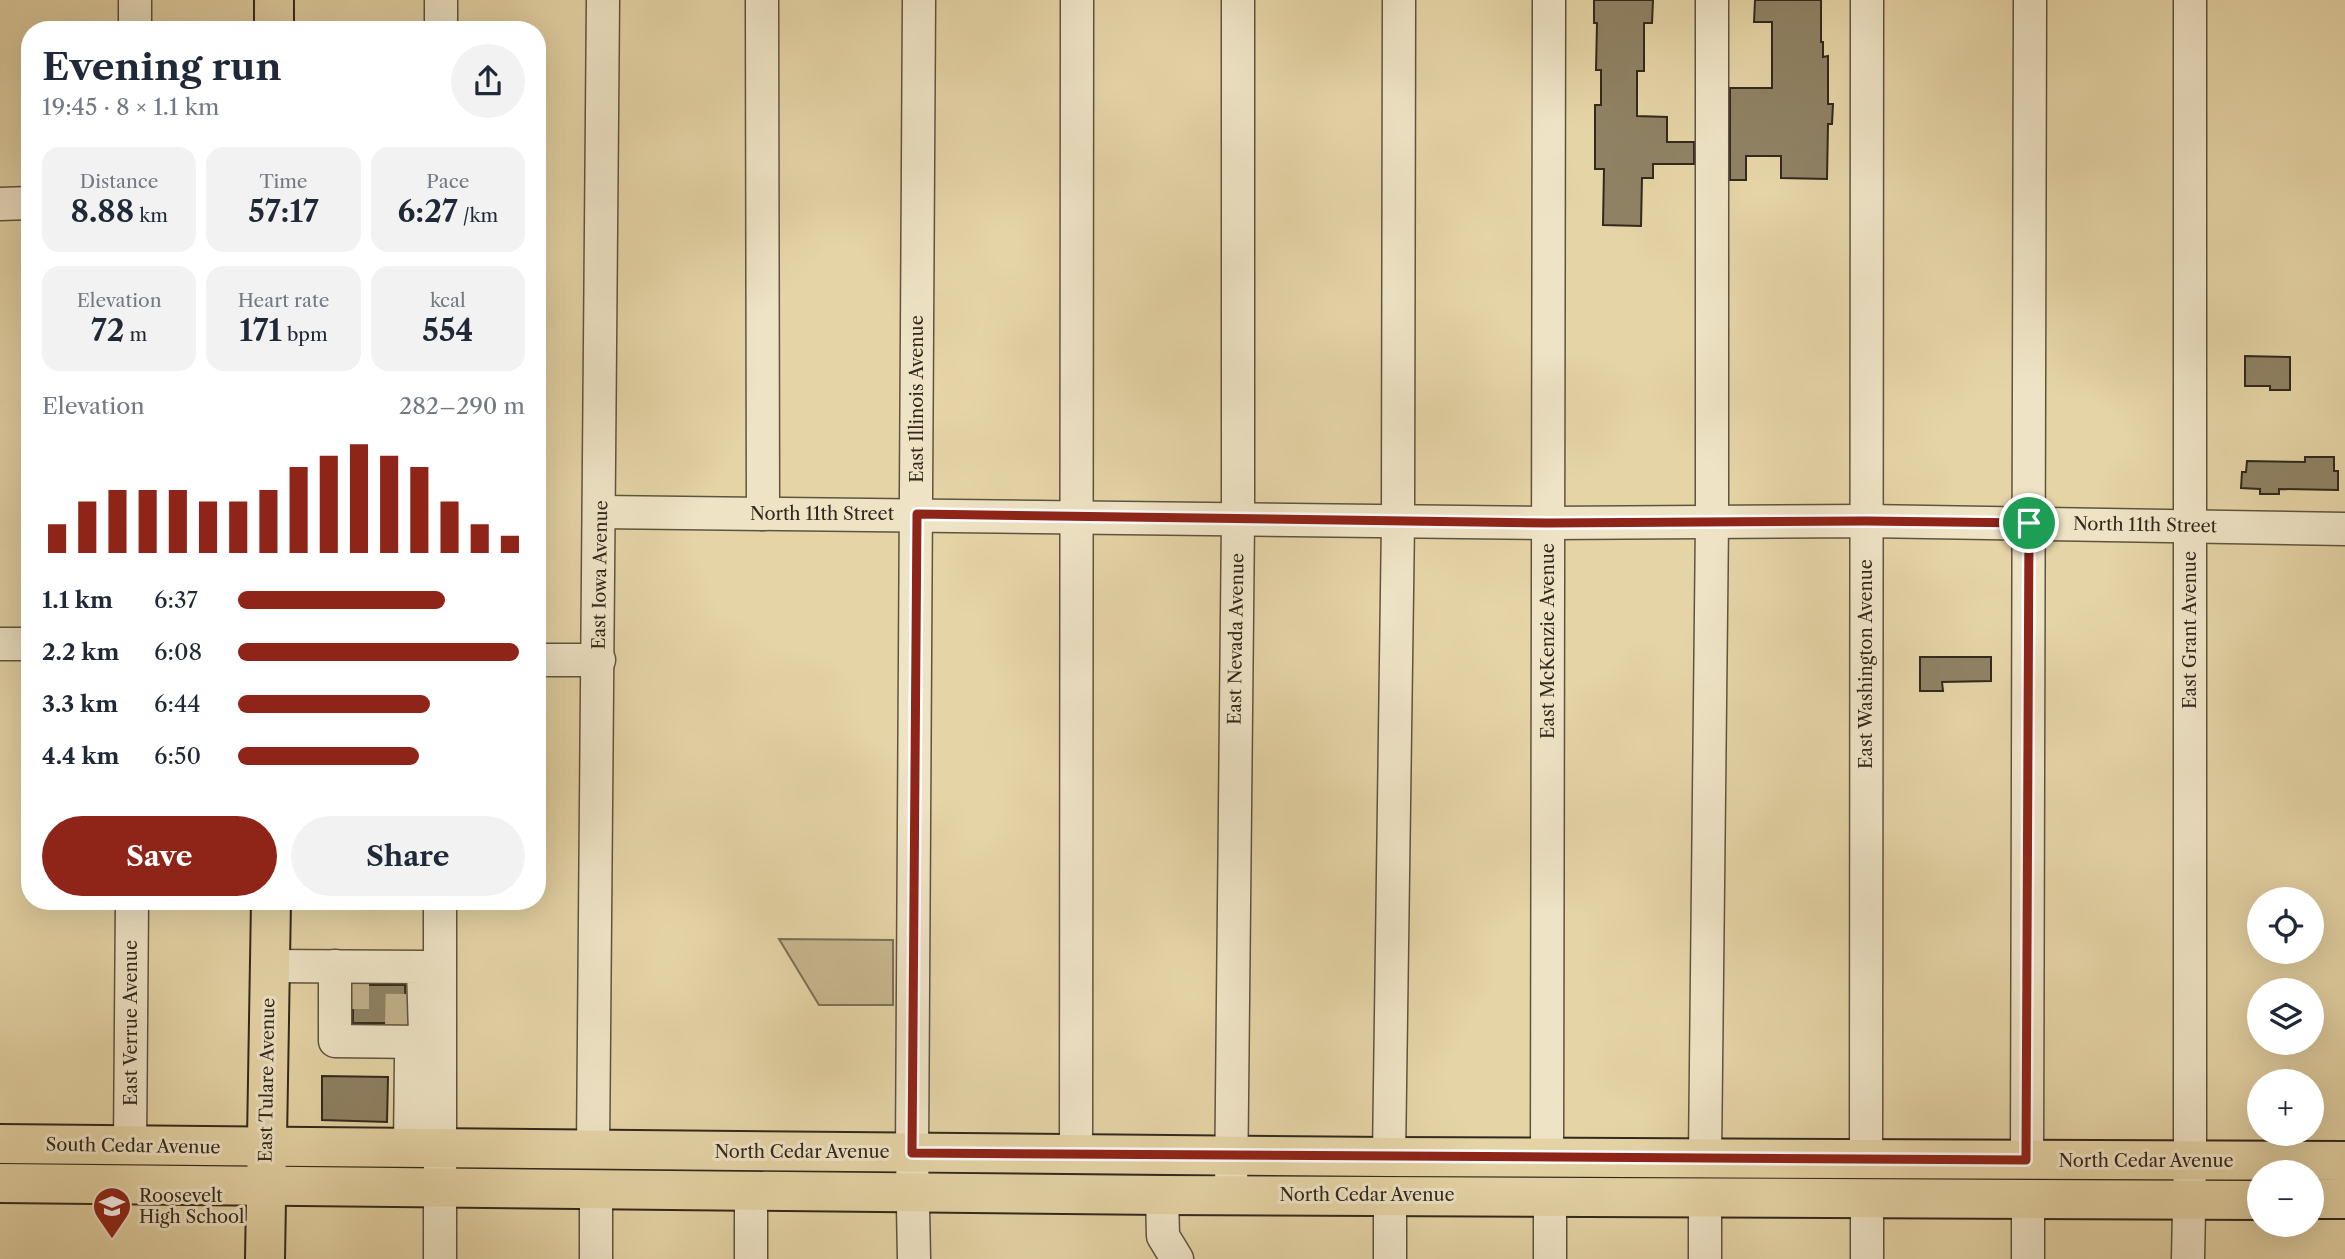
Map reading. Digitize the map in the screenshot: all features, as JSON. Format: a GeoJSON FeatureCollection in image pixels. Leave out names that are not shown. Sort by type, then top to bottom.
{"type":"FeatureCollection","features":[{"type":"Feature","properties":{"kind":"main road"},"geometry":{"type":"LineString","coordinates":[[274,0],[274,21]]}},
{"type":"Feature","properties":{"kind":"main road","name":"East Tulare Avenue"},"geometry":{"type":"LineString","coordinates":[[265,1259],[271,910]]}},
{"type":"Feature","properties":{"kind":"main road","name":"South Cedar Avenue"},"geometry":{"type":"LineString","coordinates":[[0,1144],[266,1147]]}},
{"type":"Feature","properties":{"kind":"main road","name":"North Cedar Avenue"},"geometry":{"type":"LineString","coordinates":[[266,1147],[1389,1157],[2345,1161]]}},
{"type":"Feature","properties":{"kind":"main road"},"geometry":{"type":"LineString","coordinates":[[596,1190],[603,1178],[615,1172],[719,1170],[823,1153]]}},
{"type":"Feature","properties":{"kind":"main road"},"geometry":{"type":"LineString","coordinates":[[1390,1195],[1413,1180],[1521,1178],[1534,1172],[1547,1157]]}},
{"type":"Feature","properties":{"kind":"main road"},"geometry":{"type":"LineString","coordinates":[[1550,1196],[1555,1186],[1574,1175],[1668,1174],[1705,1157]]}},
{"type":"Feature","properties":{"kind":"main road"},"geometry":{"type":"LineString","coordinates":[[0,1183],[265,1186]]}},
{"type":"Feature","properties":{"kind":"main road","name":"North Cedar Avenue"},"geometry":{"type":"LineString","coordinates":[[265,1186],[1162,1195],[2247,1200]]}},
{"type":"Feature","properties":{"kind":"main road"},"geometry":{"type":"LineString","coordinates":[[2324,1199],[2345,1199]]}},
{"type":"Feature","properties":{"kind":"street"},"geometry":{"type":"LineString","coordinates":[[135,0],[135,21]]}},
{"type":"Feature","properties":{"kind":"street"},"geometry":{"type":"LineString","coordinates":[[441,0],[441,21]]}},
{"type":"Feature","properties":{"kind":"street","name":"East Iowa Avenue"},"geometry":{"type":"LineString","coordinates":[[593,1150],[603,0]]}},
{"type":"Feature","properties":{"kind":"street"},"geometry":{"type":"LineString","coordinates":[[762,0],[763,514]]}},
{"type":"Feature","properties":{"kind":"street","name":"East Illinois Avenue"},"geometry":{"type":"LineString","coordinates":[[914,1259],[912,1153],[919,0]]}},
{"type":"Feature","properties":{"kind":"street"},"geometry":{"type":"LineString","coordinates":[[1076,1154],[1077,0]]}},
{"type":"Feature","properties":{"kind":"street","name":"East Nevada Avenue"},"geometry":{"type":"LineString","coordinates":[[1231,1194],[1237,519],[1237,0]]}},
{"type":"Feature","properties":{"kind":"street"},"geometry":{"type":"LineString","coordinates":[[1389,1157],[1398,521],[1399,0]]}},
{"type":"Feature","properties":{"kind":"street","name":"East McKenzie Avenue"},"geometry":{"type":"LineString","coordinates":[[1547,1157],[1549,0]]}},
{"type":"Feature","properties":{"kind":"street"},"geometry":{"type":"LineString","coordinates":[[1705,1157],[1712,522],[1712,0]]}},
{"type":"Feature","properties":{"kind":"street","name":"East Washington Avenue"},"geometry":{"type":"LineString","coordinates":[[1866,1160],[1867,0]]}},
{"type":"Feature","properties":{"kind":"street"},"geometry":{"type":"LineString","coordinates":[[2026,1160],[2030,0]]}},
{"type":"Feature","properties":{"kind":"street","name":"East Grant Avenue"},"geometry":{"type":"LineString","coordinates":[[2188,1259],[2190,0]]}},
{"type":"Feature","properties":{"kind":"street"},"geometry":{"type":"LineString","coordinates":[[0,204],[21,204]]}},
{"type":"Feature","properties":{"kind":"street","name":"North 11th Street"},"geometry":{"type":"LineString","coordinates":[[600,512],[1548,523],[1866,521],[2345,528]]}},
{"type":"Feature","properties":{"kind":"street"},"geometry":{"type":"LineString","coordinates":[[0,644],[21,644]]}},
{"type":"Feature","properties":{"kind":"street"},"geometry":{"type":"LineString","coordinates":[[546,660],[599,660]]}},
{"type":"Feature","properties":{"kind":"street","name":"East Verrue Avenue"},"geometry":{"type":"LineString","coordinates":[[130,1146],[132,910]]}},
{"type":"Feature","properties":{"kind":"street"},"geometry":{"type":"LineString","coordinates":[[425,1148],[439,910]]}},
{"type":"Feature","properties":{"kind":"street"},"geometry":{"type":"LineString","coordinates":[[270,966],[373,971],[423,967],[425,1034],[385,1035],[335,1041],[373,971]]}},
{"type":"Feature","properties":{"kind":"street"},"geometry":{"type":"LineString","coordinates":[[385,1035],[411,1059],[425,1148],[440,1187],[440,1259]]}},
{"type":"Feature","properties":{"kind":"street"},"geometry":{"type":"LineString","coordinates":[[596,1190],[596,1259]]}},
{"type":"Feature","properties":{"kind":"street"},"geometry":{"type":"LineString","coordinates":[[751,1190],[751,1259]]}},
{"type":"Feature","properties":{"kind":"street"},"geometry":{"type":"LineString","coordinates":[[1162,1195],[1163,1236],[1177,1259]]}},
{"type":"Feature","properties":{"kind":"street"},"geometry":{"type":"LineString","coordinates":[[1390,1195],[1390,1259]]}},
{"type":"Feature","properties":{"kind":"street"},"geometry":{"type":"LineString","coordinates":[[1550,1196],[1550,1259]]}},
{"type":"Feature","properties":{"kind":"street"},"geometry":{"type":"LineString","coordinates":[[1705,1196],[1705,1259]]}},
{"type":"Feature","properties":{"kind":"street"},"geometry":{"type":"LineString","coordinates":[[1867,1199],[1867,1259]]}},
{"type":"Feature","properties":{"kind":"street"},"geometry":{"type":"LineString","coordinates":[[2028,1199],[2028,1259]]}},
{"type":"Feature","properties":{"kind":"shaded area"},"geometry":{"type":"Polygon","coordinates":[[[779,939],[893,940],[893,1005],[819,1005],[779,939]]]}},
{"type":"Feature","properties":{"kind":"building"},"geometry":{"type":"Polygon","coordinates":[[[1594,0],[1653,0],[1652,23],[1644,23],[1644,71],[1637,71],[1637,116],[1667,117],[1667,142],[1694,142],[1694,164],[1653,164],[1653,178],[1642,178],[1641,226],[1603,225],[1604,169],[1595,169],[1595,105],[1601,105],[1601,70],[1596,70],[1597,23],[1594,23],[1594,0]]]}},
{"type":"Feature","properties":{"kind":"building"},"geometry":{"type":"Polygon","coordinates":[[[1755,0],[1821,0],[1821,42],[1823,57],[1828,56],[1828,104],[1833,104],[1832,124],[1828,124],[1827,179],[1781,178],[1781,156],[1746,156],[1746,180],[1730,180],[1730,88],[1772,88],[1772,22],[1754,22],[1755,0]]]}},
{"type":"Feature","properties":{"kind":"building"},"geometry":{"type":"Polygon","coordinates":[[[2245,356],[2290,357],[2290,390],[2270,390],[2270,386],[2245,386],[2245,356]]]}},
{"type":"Feature","properties":{"kind":"building"},"geometry":{"type":"Polygon","coordinates":[[[2305,457],[2334,457],[2334,471],[2338,471],[2338,490],[2279,489],[2279,494],[2260,494],[2260,489],[2241,488],[2242,472],[2246,472],[2247,461],[2305,462],[2305,457]]]}},
{"type":"Feature","properties":{"kind":"building"},"geometry":{"type":"Polygon","coordinates":[[[1920,657],[1991,657],[1991,681],[1942,682],[1943,691],[1920,691],[1920,657]]]}},
{"type":"Feature","properties":{"kind":"building"},"geometry":{"type":"Polygon","coordinates":[[[353,985],[405,985],[406,1023],[353,1023],[353,985]]]}},
{"type":"Feature","properties":{"kind":"building"},"geometry":{"type":"Polygon","coordinates":[[[322,1076],[388,1077],[387,1122],[322,1120],[322,1076]]]}},
{"type":"Feature","properties":{"kind":"tunnel"},"geometry":{"type":"LineString","coordinates":[[353,977],[353,1025]]}},
{"type":"Feature","properties":{"kind":"tunnel"},"geometry":{"type":"LineString","coordinates":[[401,1026],[402,977]]}},
{"type":"Feature","properties":{"kind":"place","name":"Roosevelt High School"},"geometry":{"type":"Point","coordinates":[112,1240]}},
{"type":"Feature","properties":{"kind":"route"},"geometry":{"type":"LineString","coordinates":[[917,514],[1548,523],[2029,523],[2026,1160],[912,1153],[917,514]]}}]}
